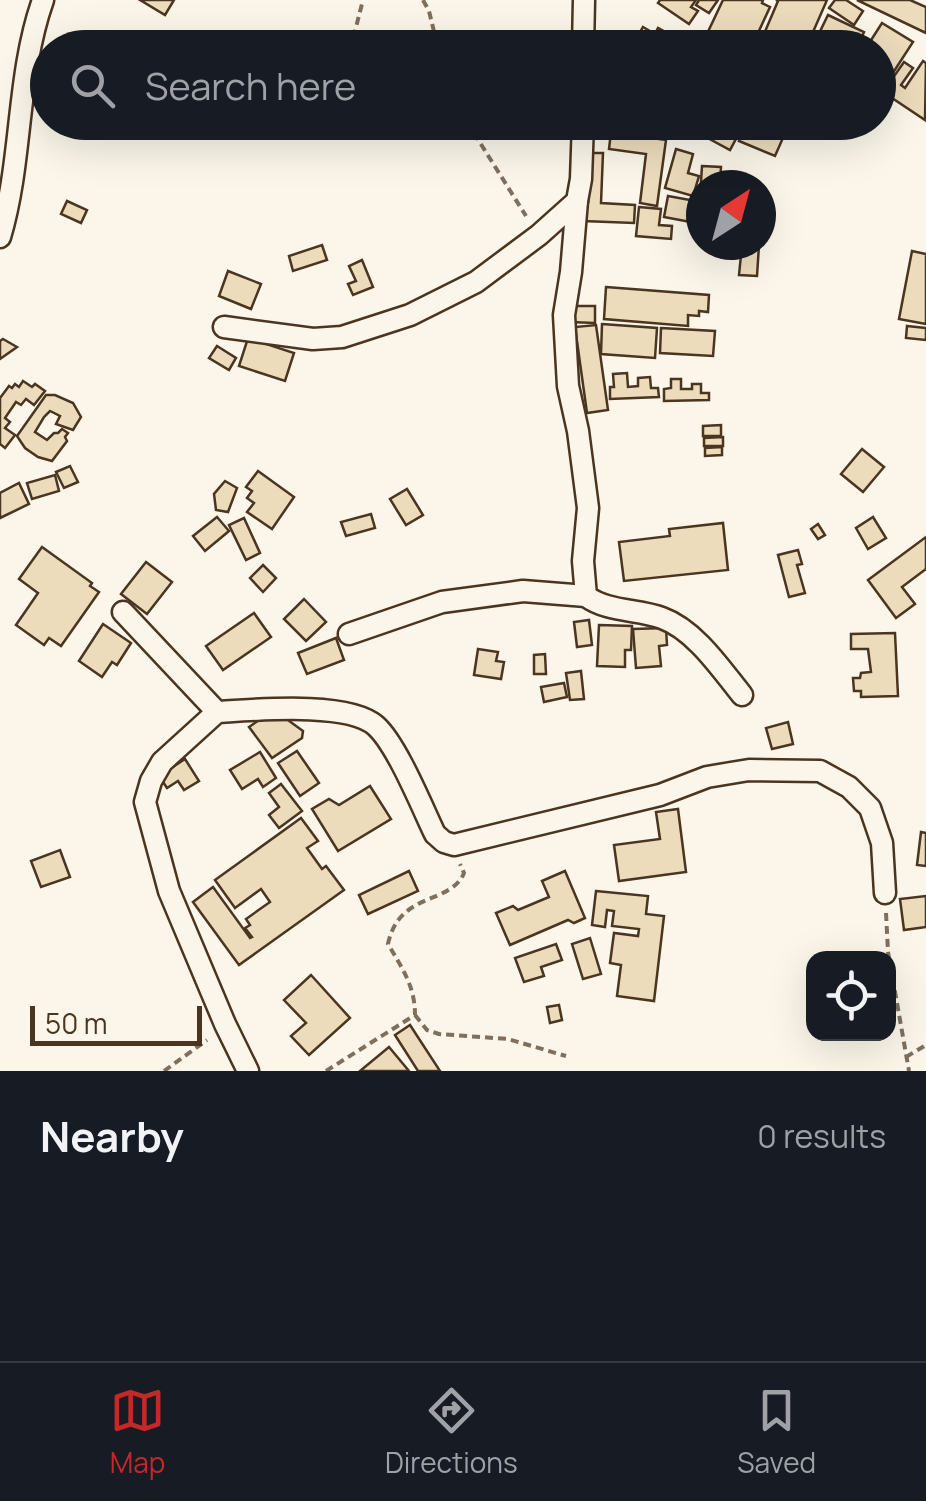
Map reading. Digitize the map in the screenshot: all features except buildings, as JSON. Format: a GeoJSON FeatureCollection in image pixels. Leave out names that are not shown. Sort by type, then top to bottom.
{"type":"FeatureCollection","features":[{"type":"Feature","properties":{"kind":"street"},"geometry":{"type":"LineString","coordinates":[[36,30],[43,0]]}},
{"type":"Feature","properties":{"kind":"street"},"geometry":{"type":"LineString","coordinates":[[583,30],[584,0]]}},
{"type":"Feature","properties":{"kind":"street"},"geometry":{"type":"LineString","coordinates":[[0,237],[8,211],[30,52]]}},
{"type":"Feature","properties":{"kind":"street"},"geometry":{"type":"LineString","coordinates":[[582,140],[581,179],[564,314],[568,386],[588,508],[582,561],[586,596]]}},
{"type":"Feature","properties":{"kind":"street"},"geometry":{"type":"LineString","coordinates":[[224,326],[313,339],[342,337],[410,315],[476,282],[576,200]]}},
{"type":"Feature","properties":{"kind":"street"},"geometry":{"type":"LineString","coordinates":[[350,634],[442,602],[524,591],[586,596],[596,604],[665,618],[702,646],[742,695]]}},
{"type":"Feature","properties":{"kind":"street"},"geometry":{"type":"LineString","coordinates":[[122,612],[217,712]]}},
{"type":"Feature","properties":{"kind":"street"},"geometry":{"type":"LineString","coordinates":[[248,1071],[169,892],[145,802],[150,781],[162,762],[217,712],[283,709],[348,713],[374,723],[388,740],[435,834],[454,845],[660,795],[706,777],[749,770],[820,771],[850,786],[870,808],[882,843],[885,893]]}},
{"type":"Feature","properties":{"kind":"path"},"geometry":{"type":"LineString","coordinates":[[355,30],[363,0]]}},
{"type":"Feature","properties":{"kind":"path"},"geometry":{"type":"LineString","coordinates":[[423,0],[434,30]]}},
{"type":"Feature","properties":{"kind":"path"},"geometry":{"type":"LineString","coordinates":[[478,140],[538,235]]}},
{"type":"Feature","properties":{"kind":"path"},"geometry":{"type":"LineString","coordinates":[[454,845],[464,873],[462,880],[403,912],[391,928],[388,944],[415,996],[415,1015],[427,1030],[439,1034],[508,1038],[566,1056]]}},
{"type":"Feature","properties":{"kind":"path"},"geometry":{"type":"LineString","coordinates":[[885,893],[888,952],[909,1071]]}},
{"type":"Feature","properties":{"kind":"path"},"geometry":{"type":"LineString","coordinates":[[326,1071],[415,1015]]}},
{"type":"Feature","properties":{"kind":"path"},"geometry":{"type":"LineString","coordinates":[[164,1071],[226,1024]]}},
{"type":"Feature","properties":{"kind":"path"},"geometry":{"type":"LineString","coordinates":[[906,1057],[926,1045]]}}]}
